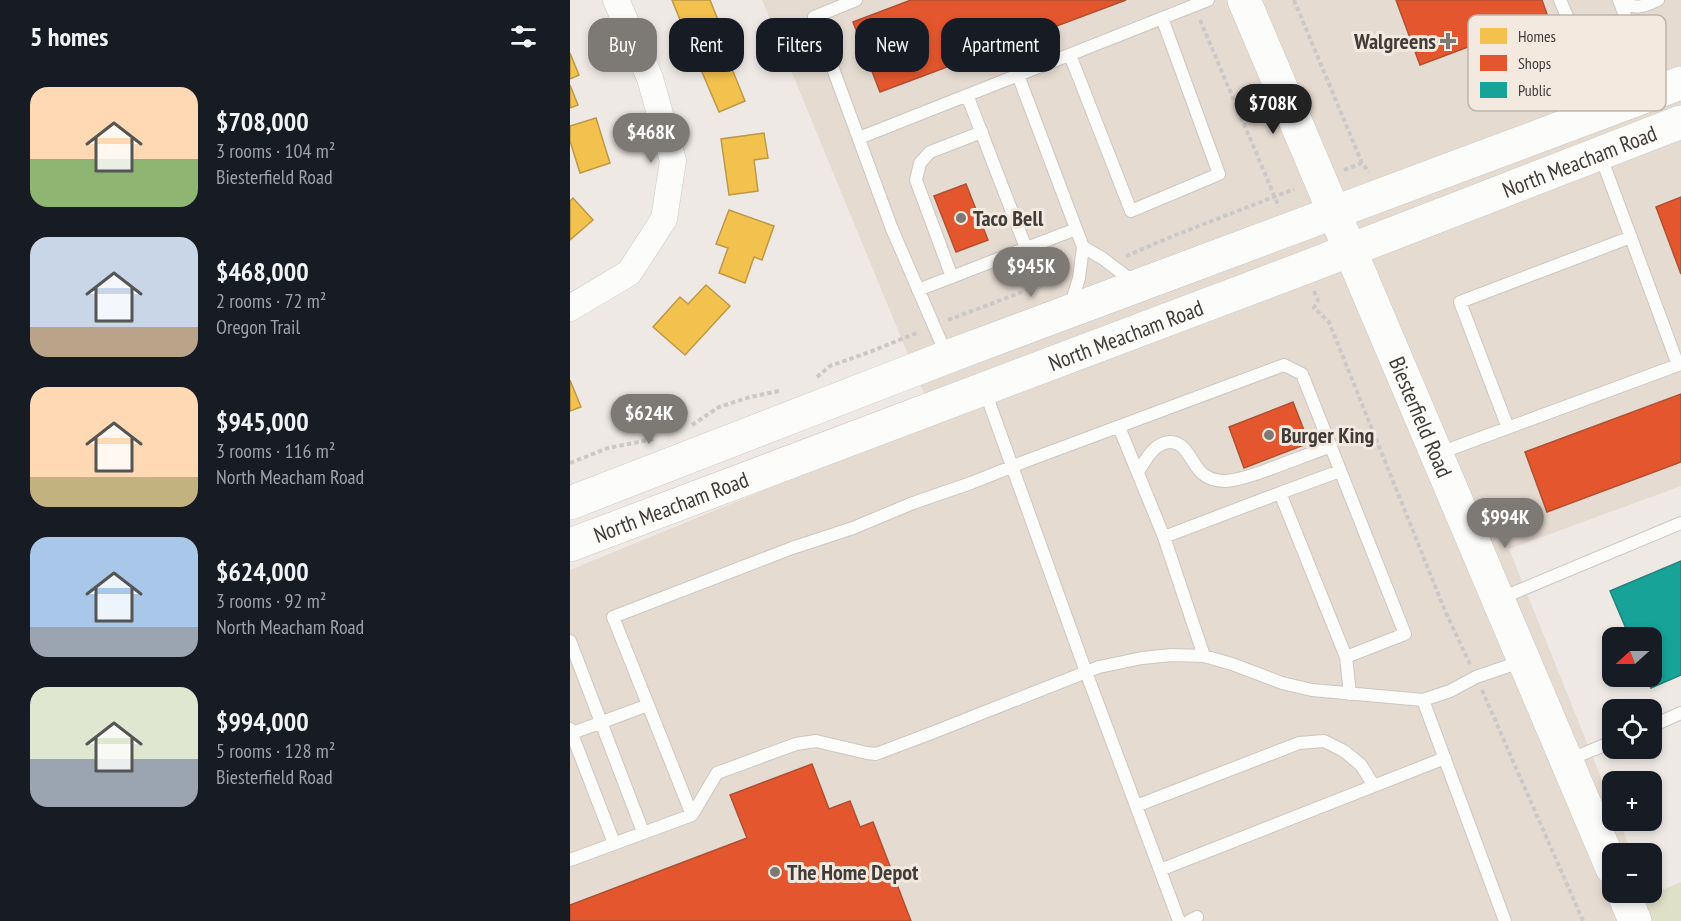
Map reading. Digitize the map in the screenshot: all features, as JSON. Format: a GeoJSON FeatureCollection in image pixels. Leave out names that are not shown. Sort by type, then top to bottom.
{"type":"FeatureCollection","features":[{"type":"Feature","properties":{"kind":"main road","name":"Biesterfield Road"},"geometry":{"type":"LineString","coordinates":[[1244,0],[1602,844]]}},
{"type":"Feature","properties":{"kind":"main road","name":"North Meacham Road"},"geometry":{"type":"LineString","coordinates":[[1666,88],[1681,83]]}},
{"type":"Feature","properties":{"kind":"main road","name":"North Meacham Road"},"geometry":{"type":"LineString","coordinates":[[570,503],[947,357],[1604,111]]}},
{"type":"Feature","properties":{"kind":"main road","name":"North Meacham Road"},"geometry":{"type":"LineString","coordinates":[[570,544],[985,390],[1681,122]]}},
{"type":"Feature","properties":{"kind":"main road"},"geometry":{"type":"LineString","coordinates":[[1628,903],[1635,921]]}},
{"type":"Feature","properties":{"kind":"street"},"geometry":{"type":"LineString","coordinates":[[570,308],[629,273],[664,219],[674,161],[650,78],[616,0]]}},
{"type":"Feature","properties":{"kind":"lane"},"geometry":{"type":"LineString","coordinates":[[856,0],[814,17],[892,229],[947,357]]}},
{"type":"Feature","properties":{"kind":"lane"},"geometry":{"type":"LineString","coordinates":[[859,138],[1208,0]]}},
{"type":"Feature","properties":{"kind":"lane"},"geometry":{"type":"LineString","coordinates":[[1619,0],[1625,15]]}},
{"type":"Feature","properties":{"kind":"lane"},"geometry":{"type":"LineString","coordinates":[[1624,0],[1629,5],[1639,8],[1658,0]]}},
{"type":"Feature","properties":{"kind":"lane"},"geometry":{"type":"LineString","coordinates":[[1562,1],[1568,15]]}},
{"type":"Feature","properties":{"kind":"lane"},"geometry":{"type":"LineString","coordinates":[[1070,54],[1131,211],[1219,174],[1162,18]]}},
{"type":"Feature","properties":{"kind":"lane"},"geometry":{"type":"LineString","coordinates":[[1018,75],[1083,247],[1079,278],[1069,311]]}},
{"type":"Feature","properties":{"kind":"lane"},"geometry":{"type":"LineString","coordinates":[[967,95],[1026,248]]}},
{"type":"Feature","properties":{"kind":"lane"},"geometry":{"type":"LineString","coordinates":[[952,276],[915,180],[920,163],[930,152],[982,132]]}},
{"type":"Feature","properties":{"kind":"lane"},"geometry":{"type":"LineString","coordinates":[[1436,454],[1678,365],[1599,153]]}},
{"type":"Feature","properties":{"kind":"lane"},"geometry":{"type":"LineString","coordinates":[[918,290],[1076,229]]}},
{"type":"Feature","properties":{"kind":"lane"},"geometry":{"type":"LineString","coordinates":[[1508,428],[1460,302],[1631,237]]}},
{"type":"Feature","properties":{"kind":"lane"},"geometry":{"type":"LineString","coordinates":[[1083,247],[1138,285]]}},
{"type":"Feature","properties":{"kind":"lane"},"geometry":{"type":"LineString","coordinates":[[692,814],[613,617],[1284,364],[1302,374],[1405,634],[1346,657]]}},
{"type":"Feature","properties":{"kind":"lane"},"geometry":{"type":"LineString","coordinates":[[985,390],[1011,467],[1179,921]]}},
{"type":"Feature","properties":{"kind":"lane"},"geometry":{"type":"LineString","coordinates":[[1119,427],[1164,537],[1204,656]]}},
{"type":"Feature","properties":{"kind":"lane"},"geometry":{"type":"LineString","coordinates":[[1138,472],[1156,448],[1164,443],[1172,442],[1181,446],[1202,474],[1211,479],[1223,481],[1251,476],[1331,446]]}},
{"type":"Feature","properties":{"kind":"lane"},"geometry":{"type":"LineString","coordinates":[[1164,537],[1341,471]]}},
{"type":"Feature","properties":{"kind":"lane"},"geometry":{"type":"LineString","coordinates":[[1280,493],[1346,657],[1350,694]]}},
{"type":"Feature","properties":{"kind":"lane"},"geometry":{"type":"LineString","coordinates":[[1498,599],[1681,523]]}},
{"type":"Feature","properties":{"kind":"lane"},"geometry":{"type":"LineString","coordinates":[[570,641],[643,832]]}},
{"type":"Feature","properties":{"kind":"lane"},"geometry":{"type":"LineString","coordinates":[[570,860],[692,814],[717,773],[796,744],[816,741],[876,754],[1099,667],[1142,658],[1172,655],[1204,656],[1282,683],[1312,690],[1423,700],[1450,691],[1476,677],[1524,660]]}},
{"type":"Feature","properties":{"kind":"lane"},"geometry":{"type":"LineString","coordinates":[[1423,700],[1505,921]]}},
{"type":"Feature","properties":{"kind":"lane"},"geometry":{"type":"LineString","coordinates":[[614,843],[571,732],[648,705]]}},
{"type":"Feature","properties":{"kind":"lane"},"geometry":{"type":"LineString","coordinates":[[1662,722],[1681,713]]}},
{"type":"Feature","properties":{"kind":"lane"},"geometry":{"type":"LineString","coordinates":[[1136,806],[1299,743],[1324,741],[1344,750],[1361,765],[1374,786]]}},
{"type":"Feature","properties":{"kind":"lane"},"geometry":{"type":"LineString","coordinates":[[1567,761],[1602,746]]}},
{"type":"Feature","properties":{"kind":"lane"},"geometry":{"type":"LineString","coordinates":[[1160,870],[1445,758]]}},
{"type":"Feature","properties":{"kind":"path"},"geometry":{"type":"LineString","coordinates":[[1294,0],[1362,163],[1368,172]]}},
{"type":"Feature","properties":{"kind":"path"},"geometry":{"type":"LineString","coordinates":[[1194,5],[1274,196]]}},
{"type":"Feature","properties":{"kind":"path"},"geometry":{"type":"LineString","coordinates":[[1318,300],[1314,308],[1329,322],[1446,613],[1583,921]]}},
{"type":"Feature","properties":{"kind":"shaded area"},"geometry":{"type":"Polygon","coordinates":[[[762,0],[1681,0],[1681,486],[1509,549],[1602,780],[1602,831],[1623,831],[1628,843],[1602,843],[1602,903],[1652,903],[1659,921],[570,921],[570,570],[935,420],[792,72],[843,72],[843,18],[769,18],[762,0]]]}},
{"type":"Feature","properties":{"kind":"green space"},"geometry":{"type":"Polygon","coordinates":[[[1681,882],[1681,921],[1635,921],[1628,905],[1662,903],[1662,890],[1681,882]]]}},
{"type":"Feature","properties":{"kind":"building: Homes"},"geometry":{"type":"Polygon","coordinates":[[[672,0],[710,0],[717,18],[679,18],[672,0]]]}},
{"type":"Feature","properties":{"kind":"building: Homes"},"geometry":{"type":"Polygon","coordinates":[[[570,53],[579,75],[570,79],[570,53]]]}},
{"type":"Feature","properties":{"kind":"building: Homes"},"geometry":{"type":"Polygon","coordinates":[[[702,72],[733,72],[745,101],[719,112],[702,72]]]}},
{"type":"Feature","properties":{"kind":"building: Homes"},"geometry":{"type":"Polygon","coordinates":[[[570,85],[578,105],[570,108],[570,85]]]}},
{"type":"Feature","properties":{"kind":"building: Homes"},"geometry":{"type":"Polygon","coordinates":[[[596,118],[610,163],[580,173],[570,141],[570,126],[596,118]]]}},
{"type":"Feature","properties":{"kind":"building: Homes"},"geometry":{"type":"Polygon","coordinates":[[[764,133],[768,158],[754,160],[758,191],[729,195],[721,139],[764,133]]]}},
{"type":"Feature","properties":{"kind":"building: Homes"},"geometry":{"type":"Polygon","coordinates":[[[573,198],[593,220],[570,240],[570,201],[573,198]]]}},
{"type":"Feature","properties":{"kind":"building: Homes"},"geometry":{"type":"Polygon","coordinates":[[[729,210],[774,226],[762,260],[754,257],[745,283],[719,273],[728,248],[716,244],[729,210]]]}},
{"type":"Feature","properties":{"kind":"building: Homes"},"geometry":{"type":"Polygon","coordinates":[[[706,285],[730,306],[685,355],[653,327],[680,297],[688,304],[706,285]]]}},
{"type":"Feature","properties":{"kind":"building: Homes"},"geometry":{"type":"Polygon","coordinates":[[[570,380],[581,407],[570,411],[570,380]]]}},
{"type":"Feature","properties":{"kind":"building: Shops"},"geometry":{"type":"Polygon","coordinates":[[[911,0],[1126,0],[1060,25],[1060,18],[941,18],[941,69],[880,92],[872,72],[929,72],[929,18],[864,18],[911,0]]]}},
{"type":"Feature","properties":{"kind":"building: Shops","name":"Walgreens"},"geometry":{"type":"Polygon","coordinates":[[[1396,0],[1542,0],[1547,15],[1468,15],[1468,47],[1420,65],[1396,0]]]}},
{"type":"Feature","properties":{"kind":"building: Shops","name":"Taco Bell"},"geometry":{"type":"Polygon","coordinates":[[[966,184],[988,240],[956,252],[934,196],[966,184]]]}},
{"type":"Feature","properties":{"kind":"building: Shops"},"geometry":{"type":"Polygon","coordinates":[[[1681,197],[1681,274],[1656,207],[1681,197]]]}},
{"type":"Feature","properties":{"kind":"building: Shops"},"geometry":{"type":"Polygon","coordinates":[[[1681,394],[1681,462],[1547,512],[1525,452],[1681,394]]]}},
{"type":"Feature","properties":{"kind":"building: Shops","name":"Burger King"},"geometry":{"type":"Polygon","coordinates":[[[1293,402],[1309,443],[1244,468],[1229,427],[1293,402]]]}},
{"type":"Feature","properties":{"kind":"building: Shops","name":"The Home Depot"},"geometry":{"type":"Polygon","coordinates":[[[812,764],[829,809],[850,801],[860,827],[873,822],[911,921],[570,921],[570,905],[747,838],[730,795],[812,764]]]}},
{"type":"Feature","properties":{"kind":"building: Public"},"geometry":{"type":"Polygon","coordinates":[[[1681,561],[1681,675],[1662,683],[1662,627],[1625,627],[1610,591],[1681,561]]]}},
{"type":"Feature","properties":{"kind":"place","name":"Walgreens"},"geometry":{"type":"Point","coordinates":[1448,41]}},
{"type":"Feature","properties":{"kind":"place","name":"Taco Bell"},"geometry":{"type":"Point","coordinates":[961,218]}},
{"type":"Feature","properties":{"kind":"place","name":"Burger King"},"geometry":{"type":"Point","coordinates":[1269,435]}},
{"type":"Feature","properties":{"kind":"place","name":"The Home Depot"},"geometry":{"type":"Point","coordinates":[775,872]}}]}
